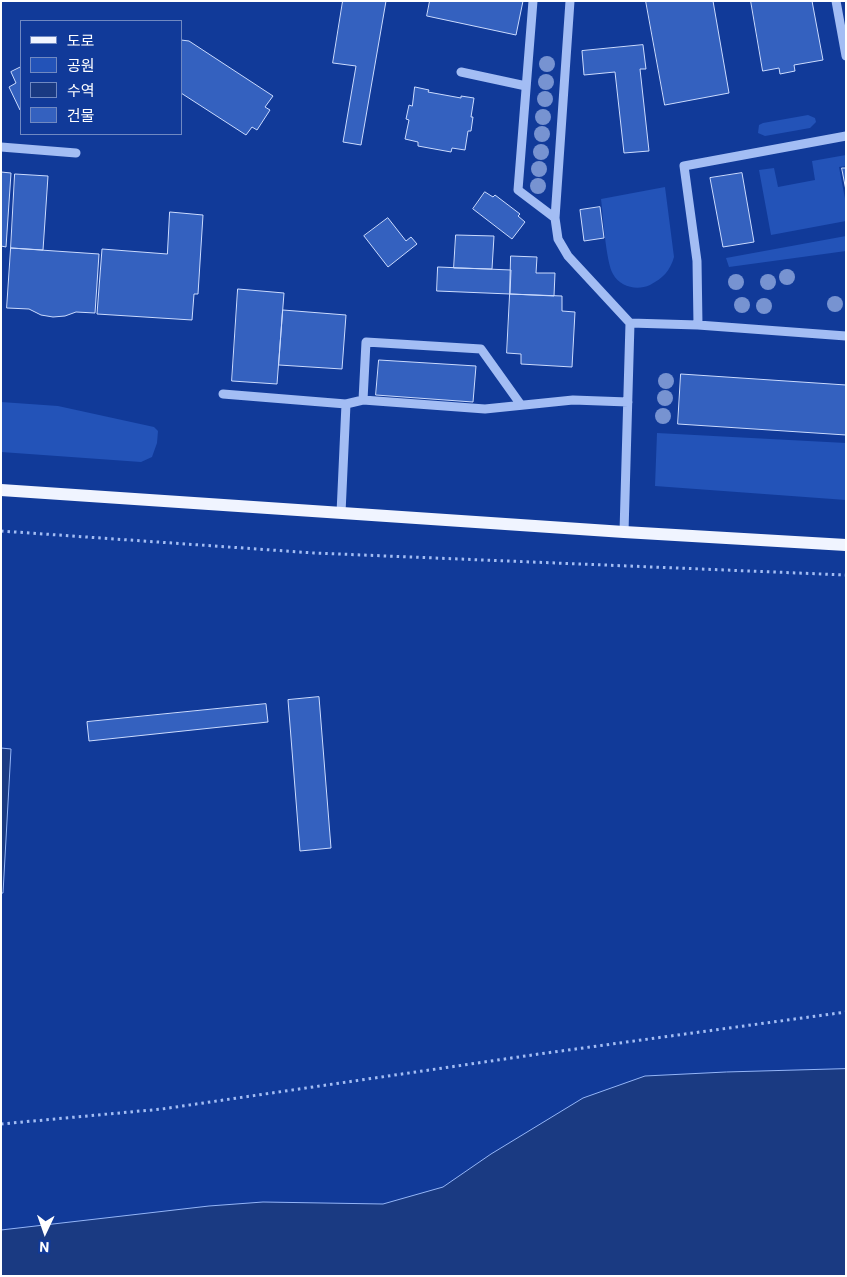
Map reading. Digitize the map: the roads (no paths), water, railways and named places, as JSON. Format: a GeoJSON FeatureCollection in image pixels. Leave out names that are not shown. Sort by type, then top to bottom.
{"type":"FeatureCollection","features":[{"type":"Feature","properties":{"kind":"main road"},"geometry":{"type":"LineString","coordinates":[[1,490],[846,545]]}},
{"type":"Feature","properties":{"kind":"street"},"geometry":{"type":"LineString","coordinates":[[533,1],[518,190],[554,218]]}},
{"type":"Feature","properties":{"kind":"street"},"geometry":{"type":"LineString","coordinates":[[570,1],[554,218],[558,239],[568,256],[630,323],[624,532]]}},
{"type":"Feature","properties":{"kind":"street"},"geometry":{"type":"LineString","coordinates":[[836,1],[846,56]]}},
{"type":"Feature","properties":{"kind":"street"},"geometry":{"type":"LineString","coordinates":[[461,72],[526,86]]}},
{"type":"Feature","properties":{"kind":"street"},"geometry":{"type":"LineString","coordinates":[[698,325],[697,260],[684,166],[846,136]]}},
{"type":"Feature","properties":{"kind":"street"},"geometry":{"type":"LineString","coordinates":[[1,147],[76,152]]}},
{"type":"Feature","properties":{"kind":"street"},"geometry":{"type":"LineString","coordinates":[[630,323],[698,325],[846,336]]}},
{"type":"Feature","properties":{"kind":"street"},"geometry":{"type":"LineString","coordinates":[[362,400],[366,342],[481,349],[521,405]]}},
{"type":"Feature","properties":{"kind":"street"},"geometry":{"type":"LineString","coordinates":[[223,394],[346,404],[362,400],[485,408],[574,400],[628,402]]}},
{"type":"Feature","properties":{"kind":"street"},"geometry":{"type":"LineString","coordinates":[[341,513],[346,404]]}},
{"type":"Feature","properties":{"kind":"water"},"geometry":{"type":"Polygon","coordinates":[[[1,748],[11,749],[3,893],[1,893],[1,748]]]}},
{"type":"Feature","properties":{"kind":"water"},"geometry":{"type":"Polygon","coordinates":[[[846,1069],[846,1276],[1,1276],[1,1230],[209,1206],[263,1202],[383,1204],[443,1187],[491,1154],[583,1098],[645,1076],[846,1069]]]}}]}
